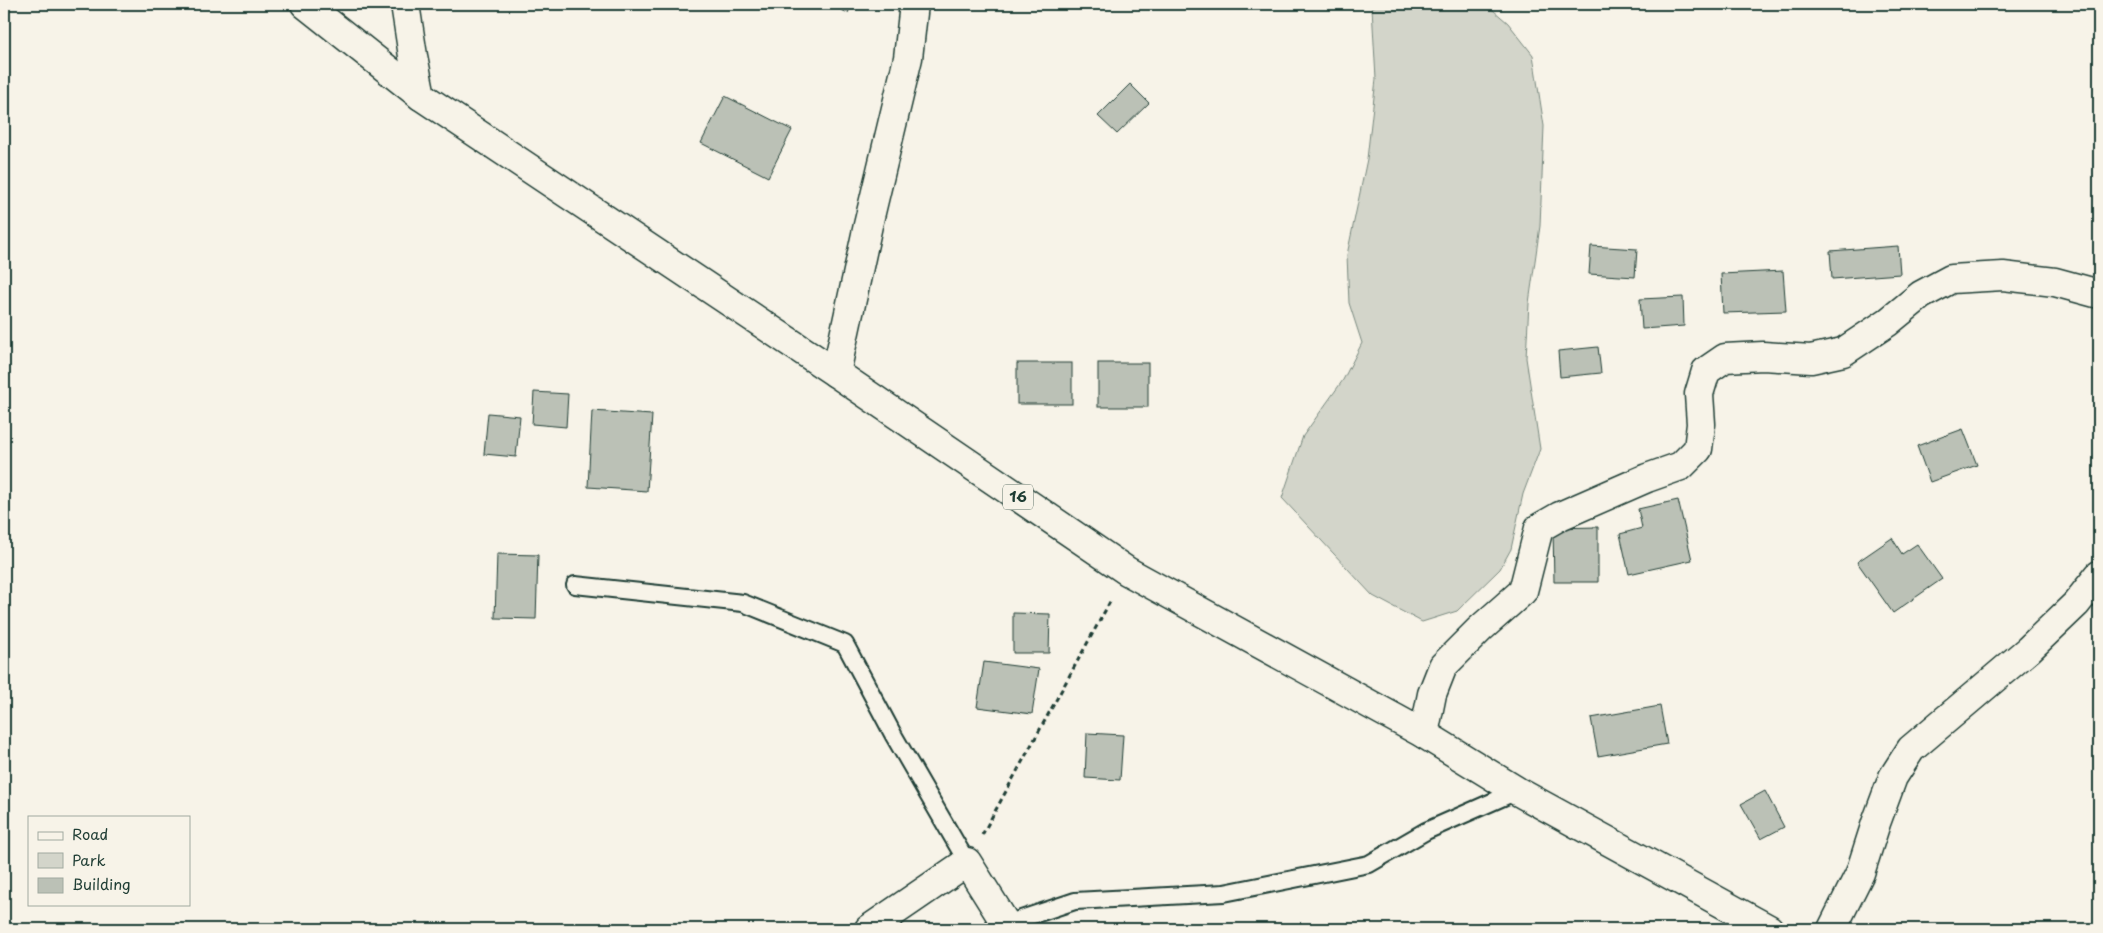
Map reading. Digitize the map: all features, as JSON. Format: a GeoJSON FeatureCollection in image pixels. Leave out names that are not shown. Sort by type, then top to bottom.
{"type":"FeatureCollection","features":[{"type":"Feature","properties":{"kind":"main road","name":"16"},"geometry":{"type":"LineString","coordinates":[[305,4],[421,96],[1127,570],[1424,734],[1517,791],[1769,929]]}},
{"type":"Feature","properties":{"kind":"main road"},"geometry":{"type":"LineString","coordinates":[[405,4],[412,56],[421,96]]}},
{"type":"Feature","properties":{"kind":"main road"},"geometry":{"type":"LineString","coordinates":[[836,373],[868,225],[908,58],[914,4]]}},
{"type":"Feature","properties":{"kind":"main road"},"geometry":{"type":"LineString","coordinates":[[1424,734],[1432,694],[1443,666],[1480,629],[1523,591],[1539,528],[1560,516],[1596,500],[1681,466],[1698,449],[1701,424],[1699,394],[1706,371],[1725,358],[1763,356],[1811,359],[1843,352],[1888,322],[1921,295],[1951,279],[2003,276],[2055,282],[2099,294]]}},
{"type":"Feature","properties":{"kind":"main road"},"geometry":{"type":"LineString","coordinates":[[1832,929],[1860,873],[1893,777],[1912,749],[2028,650],[2076,604],[2099,576]]}},
{"type":"Feature","properties":{"kind":"main road"},"geometry":{"type":"LineString","coordinates":[[869,929],[967,862],[1008,927]]}},
{"type":"Feature","properties":{"kind":"lane"},"geometry":{"type":"LineString","coordinates":[[575,585],[743,603],[845,644],[894,736],[967,862]]}},
{"type":"Feature","properties":{"kind":"lane"},"geometry":{"type":"LineString","coordinates":[[1008,927],[1076,901],[1224,893],[1369,864],[1426,830],[1517,791]]}},
{"type":"Feature","properties":{"kind":"path"},"geometry":{"type":"LineString","coordinates":[[967,862],[1127,570]]}},
{"type":"Feature","properties":{"kind":"green space"},"geometry":{"type":"Polygon","coordinates":[[[1375,4],[1486,4],[1508,23],[1533,55],[1544,126],[1540,226],[1529,303],[1526,358],[1540,449],[1523,494],[1511,549],[1500,569],[1457,611],[1422,622],[1373,596],[1282,498],[1303,436],[1343,380],[1362,343],[1349,303],[1347,255],[1367,159],[1376,79],[1372,8],[1375,4]]]}},
{"type":"Feature","properties":{"kind":"building"},"geometry":{"type":"Polygon","coordinates":[[[829,4],[852,4],[848,13],[829,4]]]}},
{"type":"Feature","properties":{"kind":"building"},"geometry":{"type":"Polygon","coordinates":[[[1130,84],[1149,103],[1117,134],[1098,116],[1130,84]]]}},
{"type":"Feature","properties":{"kind":"building"},"geometry":{"type":"Polygon","coordinates":[[[725,96],[792,130],[768,177],[701,143],[725,96]]]}},
{"type":"Feature","properties":{"kind":"building"},"geometry":{"type":"Polygon","coordinates":[[[1591,246],[1637,249],[1635,277],[1589,274],[1591,246]]]}},
{"type":"Feature","properties":{"kind":"building"},"geometry":{"type":"Polygon","coordinates":[[[1898,246],[1900,274],[1832,279],[1830,251],[1898,246]]]}},
{"type":"Feature","properties":{"kind":"building"},"geometry":{"type":"Polygon","coordinates":[[[1783,271],[1786,311],[1723,313],[1721,274],[1783,271]]]}},
{"type":"Feature","properties":{"kind":"building"},"geometry":{"type":"Polygon","coordinates":[[[1683,297],[1684,326],[1642,329],[1640,299],[1683,297]]]}},
{"type":"Feature","properties":{"kind":"building"},"geometry":{"type":"Polygon","coordinates":[[[1598,347],[1601,373],[1560,377],[1558,351],[1598,347]]]}},
{"type":"Feature","properties":{"kind":"building"},"geometry":{"type":"Polygon","coordinates":[[[1017,363],[1072,363],[1072,404],[1017,404],[1017,363]]]}},
{"type":"Feature","properties":{"kind":"building"},"geometry":{"type":"Polygon","coordinates":[[[1098,363],[1148,363],[1148,407],[1098,407],[1098,363]]]}},
{"type":"Feature","properties":{"kind":"building"},"geometry":{"type":"Polygon","coordinates":[[[534,392],[568,394],[566,427],[532,424],[534,392]]]}},
{"type":"Feature","properties":{"kind":"building"},"geometry":{"type":"Polygon","coordinates":[[[592,411],[652,415],[647,491],[588,487],[592,411]]]}},
{"type":"Feature","properties":{"kind":"building"},"geometry":{"type":"Polygon","coordinates":[[[488,413],[520,416],[516,457],[484,454],[488,413]]]}},
{"type":"Feature","properties":{"kind":"building"},"geometry":{"type":"Polygon","coordinates":[[[1963,429],[1977,465],[1930,482],[1917,446],[1963,429]]]}},
{"type":"Feature","properties":{"kind":"building"},"geometry":{"type":"Polygon","coordinates":[[[1678,500],[1692,560],[1629,574],[1620,534],[1642,528],[1638,509],[1678,500]]]}},
{"type":"Feature","properties":{"kind":"building"},"geometry":{"type":"Polygon","coordinates":[[[1598,527],[1598,582],[1554,582],[1553,528],[1598,527]]]}},
{"type":"Feature","properties":{"kind":"building"},"geometry":{"type":"Polygon","coordinates":[[[1892,538],[1902,554],[1917,544],[1942,579],[1893,613],[1857,562],[1892,538]]]}},
{"type":"Feature","properties":{"kind":"building"},"geometry":{"type":"Polygon","coordinates":[[[497,554],[538,555],[536,619],[495,618],[497,554]]]}},
{"type":"Feature","properties":{"kind":"building"},"geometry":{"type":"Polygon","coordinates":[[[1013,613],[1050,614],[1049,653],[1013,653],[1013,613]]]}},
{"type":"Feature","properties":{"kind":"building"},"geometry":{"type":"Polygon","coordinates":[[[984,662],[1039,669],[1032,714],[977,707],[984,662]]]}},
{"type":"Feature","properties":{"kind":"building"},"geometry":{"type":"Polygon","coordinates":[[[1660,706],[1667,744],[1598,756],[1591,718],[1660,706]]]}},
{"type":"Feature","properties":{"kind":"building"},"geometry":{"type":"Polygon","coordinates":[[[1087,733],[1123,735],[1120,780],[1085,778],[1087,733]]]}},
{"type":"Feature","properties":{"kind":"building"},"geometry":{"type":"Polygon","coordinates":[[[1765,791],[1784,827],[1761,839],[1741,804],[1765,791]]]}}]}
